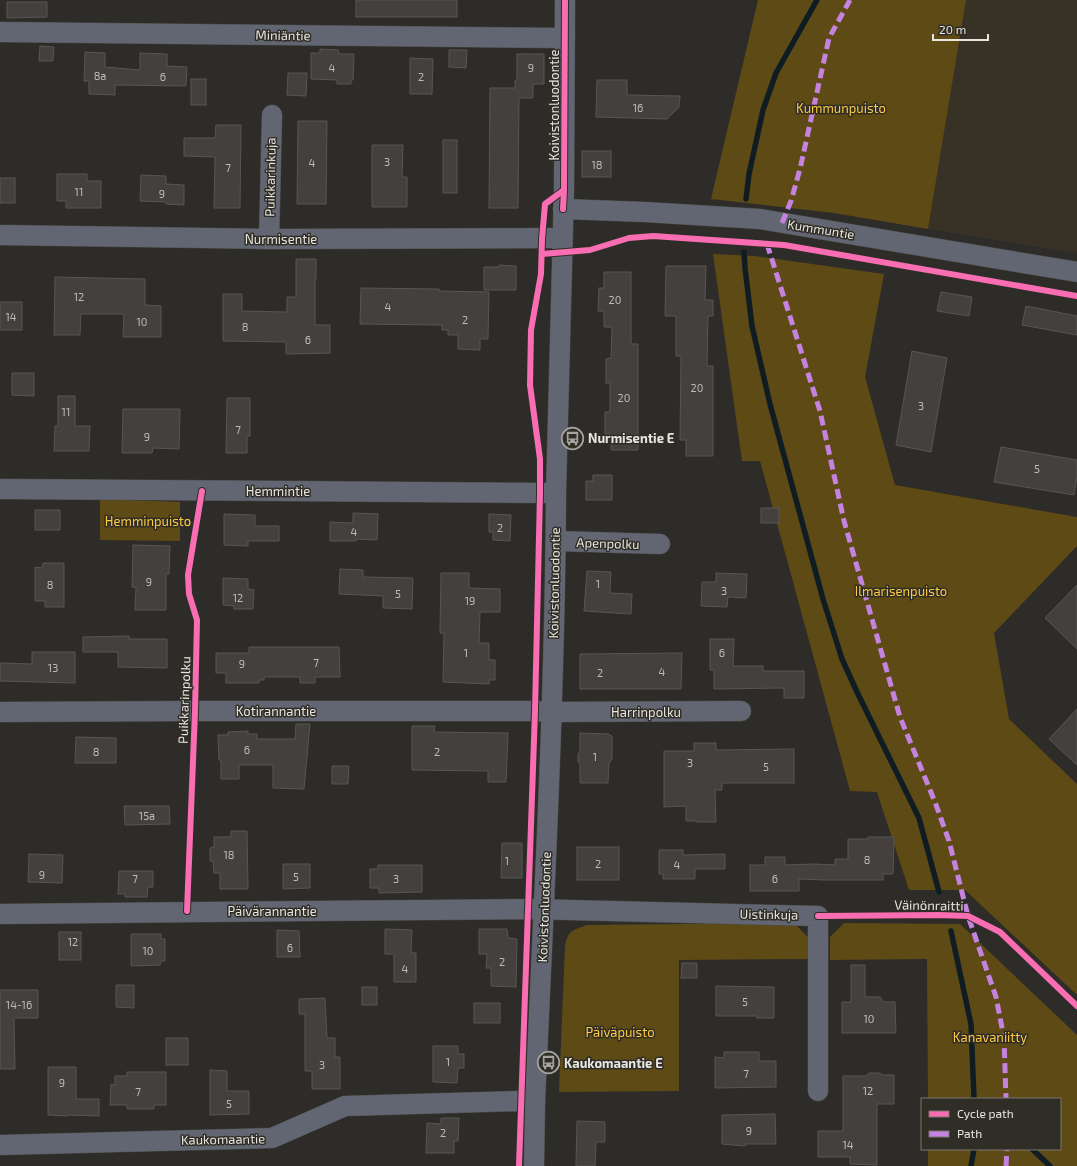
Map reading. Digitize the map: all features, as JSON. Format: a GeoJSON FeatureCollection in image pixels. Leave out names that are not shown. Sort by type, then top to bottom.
{"type":"FeatureCollection","features":[{"type":"Feature","properties":{"kind":"street","name":"Koivistonluodontie"},"geometry":{"type":"LineString","coordinates":[[534,1166],[556,541],[564,190],[565,0]]}},
{"type":"Feature","properties":{"kind":"street","name":"Miniäntie"},"geometry":{"type":"LineString","coordinates":[[0,32],[565,38]]}},
{"type":"Feature","properties":{"kind":"street","name":"Puikkarinkuja"},"geometry":{"type":"LineString","coordinates":[[269,239],[272,115]]}},
{"type":"Feature","properties":{"kind":"street","name":"Kummuntie"},"geometry":{"type":"LineString","coordinates":[[563,209],[760,219],[1077,272]]}},
{"type":"Feature","properties":{"kind":"street","name":"Nurmisentie"},"geometry":{"type":"LineString","coordinates":[[0,235],[269,239],[562,238]]}},
{"type":"Feature","properties":{"kind":"street","name":"Hemmintie"},"geometry":{"type":"LineString","coordinates":[[0,489],[556,494]]}},
{"type":"Feature","properties":{"kind":"street","name":"Apenpolku"},"geometry":{"type":"LineString","coordinates":[[556,541],[660,544]]}},
{"type":"Feature","properties":{"kind":"street","name":"Kotirannantie"},"geometry":{"type":"LineString","coordinates":[[0,712],[211,710],[551,712]]}},
{"type":"Feature","properties":{"kind":"street","name":"Harrinpolku"},"geometry":{"type":"LineString","coordinates":[[551,712],[741,711]]}},
{"type":"Feature","properties":{"kind":"street","name":"Päivärannantie"},"geometry":{"type":"LineString","coordinates":[[0,914],[544,909]]}},
{"type":"Feature","properties":{"kind":"street","name":"Uistinkuja"},"geometry":{"type":"LineString","coordinates":[[544,909],[818,916],[818,1091]]}},
{"type":"Feature","properties":{"kind":"street","name":"Kaukomaantie"},"geometry":{"type":"LineString","coordinates":[[0,1145],[272,1138],[346,1106],[521,1101],[536,1102]]}},
{"type":"Feature","properties":{"kind":"shaded area"},"geometry":{"type":"Polygon","coordinates":[[[966,0],[1077,0],[1077,253],[928,229],[966,0]]]}},
{"type":"Feature","properties":{"kind":"green space","name":"Kummunpuisto"},"geometry":{"type":"Polygon","coordinates":[[[758,0],[966,0],[928,229],[834,213],[711,199],[758,0]]]}},
{"type":"Feature","properties":{"kind":"green space","name":"Ilmarisenpuisto"},"geometry":{"type":"Polygon","coordinates":[[[713,254],[754,256],[884,274],[865,377],[895,485],[1077,517],[1077,546],[994,633],[1009,719],[1077,784],[1077,995],[965,890],[909,890],[877,792],[850,791],[760,461],[742,461],[713,254]]]}},
{"type":"Feature","properties":{"kind":"green space","name":"Hemminpuisto"},"geometry":{"type":"Polygon","coordinates":[[[100,499],[180,502],[180,541],[100,540],[100,499]]]}},
{"type":"Feature","properties":{"kind":"green space","name":"Päiväpuisto"},"geometry":{"type":"Polygon","coordinates":[[[794,923],[808,937],[808,959],[679,960],[679,1091],[559,1092],[565,946],[566,941],[572,931],[587,925],[794,923]]]}},
{"type":"Feature","properties":{"kind":"green space","name":"Kanavaniitty"},"geometry":{"type":"Polygon","coordinates":[[[844,923],[960,924],[1077,1035],[1077,1166],[928,1166],[928,1150],[1061,1150],[1061,1098],[928,1098],[927,959],[830,960],[830,937],[844,923]]]}},
{"type":"Feature","properties":{"kind":"building"},"geometry":{"type":"Polygon","coordinates":[[[356,0],[457,0],[457,17],[356,17],[356,0]]]}},
{"type":"Feature","properties":{"kind":"building"},"geometry":{"type":"Polygon","coordinates":[[[7,2],[47,2],[47,17],[7,18],[7,2]]]}},
{"type":"Feature","properties":{"kind":"building"},"geometry":{"type":"Polygon","coordinates":[[[40,46],[54,47],[53,61],[39,61],[40,46]]]}},
{"type":"Feature","properties":{"kind":"building"},"geometry":{"type":"Polygon","coordinates":[[[320,49],[338,50],[339,54],[354,54],[353,80],[351,80],[351,84],[337,84],[337,80],[311,79],[311,53],[320,53],[320,49]]]}},
{"type":"Feature","properties":{"kind":"building"},"geometry":{"type":"Polygon","coordinates":[[[449,50],[467,50],[466,68],[449,67],[449,50]]]}},
{"type":"Feature","properties":{"kind":"building"},"geometry":{"type":"Polygon","coordinates":[[[85,52],[105,53],[105,67],[140,70],[140,53],[167,54],[167,66],[187,67],[186,86],[115,85],[115,95],[89,94],[89,81],[84,81],[85,52]]]}},
{"type":"Feature","properties":{"kind":"building"},"geometry":{"type":"Polygon","coordinates":[[[517,54],[544,54],[544,84],[533,84],[533,98],[519,98],[518,208],[489,208],[490,88],[515,88],[515,81],[517,80],[517,54]]]}},
{"type":"Feature","properties":{"kind":"building"},"geometry":{"type":"Polygon","coordinates":[[[410,58],[433,59],[432,94],[410,94],[410,58]]]}},
{"type":"Feature","properties":{"kind":"building"},"geometry":{"type":"Polygon","coordinates":[[[288,73],[307,73],[306,96],[287,95],[288,73]]]}},
{"type":"Feature","properties":{"kind":"building"},"geometry":{"type":"Polygon","coordinates":[[[191,79],[206,79],[206,105],[191,105],[191,79]]]}},
{"type":"Feature","properties":{"kind":"building"},"geometry":{"type":"Polygon","coordinates":[[[597,80],[627,80],[627,95],[680,96],[679,107],[667,119],[596,117],[597,80]]]}},
{"type":"Feature","properties":{"kind":"building"},"geometry":{"type":"Polygon","coordinates":[[[298,121],[327,121],[326,204],[297,204],[298,121]]]}},
{"type":"Feature","properties":{"kind":"building"},"geometry":{"type":"Polygon","coordinates":[[[216,125],[241,125],[240,208],[214,208],[215,157],[184,156],[184,138],[215,138],[216,125]]]}},
{"type":"Feature","properties":{"kind":"building"},"geometry":{"type":"Polygon","coordinates":[[[443,140],[457,140],[457,193],[443,193],[443,140]]]}},
{"type":"Feature","properties":{"kind":"building"},"geometry":{"type":"Polygon","coordinates":[[[372,145],[403,145],[402,177],[407,177],[407,207],[372,207],[372,145]]]}},
{"type":"Feature","properties":{"kind":"building"},"geometry":{"type":"Polygon","coordinates":[[[582,151],[611,151],[611,177],[582,177],[582,151]]]}},
{"type":"Feature","properties":{"kind":"building"},"geometry":{"type":"Polygon","coordinates":[[[57,174],[87,174],[87,181],[101,181],[101,208],[66,208],[66,201],[57,201],[57,174]]]}},
{"type":"Feature","properties":{"kind":"building"},"geometry":{"type":"Polygon","coordinates":[[[141,175],[166,176],[166,184],[184,185],[184,205],[166,204],[165,202],[140,201],[141,175]]]}},
{"type":"Feature","properties":{"kind":"building"},"geometry":{"type":"Polygon","coordinates":[[[0,178],[15,178],[15,203],[0,203],[0,178]]]}},
{"type":"Feature","properties":{"kind":"building"},"geometry":{"type":"Polygon","coordinates":[[[296,259],[316,259],[315,325],[330,325],[330,353],[286,354],[286,342],[223,341],[223,294],[242,294],[242,311],[287,312],[287,297],[296,297],[296,259]]]}},
{"type":"Feature","properties":{"kind":"building"},"geometry":{"type":"Polygon","coordinates":[[[499,265],[516,266],[516,290],[484,290],[484,267],[499,267],[499,265]]]}},
{"type":"Feature","properties":{"kind":"building"},"geometry":{"type":"Polygon","coordinates":[[[666,266],[706,266],[705,300],[713,300],[713,316],[708,316],[707,366],[713,366],[713,456],[686,456],[686,440],[680,440],[681,356],[676,356],[676,316],[665,316],[666,266]]]}},
{"type":"Feature","properties":{"kind":"building"},"geometry":{"type":"Polygon","coordinates":[[[604,272],[631,272],[631,344],[638,344],[638,450],[611,450],[611,434],[605,434],[605,412],[610,412],[610,383],[606,383],[606,359],[611,358],[612,327],[604,327],[604,311],[598,311],[599,288],[604,288],[604,272]]]}},
{"type":"Feature","properties":{"kind":"building"},"geometry":{"type":"Polygon","coordinates":[[[55,277],[145,279],[145,305],[161,306],[161,337],[123,337],[124,314],[81,314],[80,335],[54,335],[55,277]]]}},
{"type":"Feature","properties":{"kind":"building"},"geometry":{"type":"Polygon","coordinates":[[[361,288],[439,289],[439,291],[489,292],[488,339],[480,339],[480,350],[458,349],[458,335],[448,335],[448,330],[442,330],[442,325],[360,324],[361,288]]]}},
{"type":"Feature","properties":{"kind":"building"},"geometry":{"type":"Polygon","coordinates":[[[941,292],[972,297],[969,316],[937,311],[941,292]]]}},
{"type":"Feature","properties":{"kind":"building"},"geometry":{"type":"Polygon","coordinates":[[[0,302],[22,302],[22,330],[0,330],[0,302]]]}},
{"type":"Feature","properties":{"kind":"building"},"geometry":{"type":"Polygon","coordinates":[[[1026,306],[1077,316],[1077,335],[1022,325],[1026,306]]]}},
{"type":"Feature","properties":{"kind":"building"},"geometry":{"type":"Polygon","coordinates":[[[912,351],[947,358],[931,452],[896,445],[912,351]]]}},
{"type":"Feature","properties":{"kind":"building"},"geometry":{"type":"Polygon","coordinates":[[[12,373],[34,373],[34,396],[12,395],[12,373]]]}},
{"type":"Feature","properties":{"kind":"building"},"geometry":{"type":"Polygon","coordinates":[[[58,396],[75,396],[75,426],[90,426],[89,451],[54,451],[55,426],[58,426],[58,396]]]}},
{"type":"Feature","properties":{"kind":"building"},"geometry":{"type":"Polygon","coordinates":[[[227,398],[250,398],[250,436],[247,436],[247,453],[226,453],[227,398]]]}},
{"type":"Feature","properties":{"kind":"building"},"geometry":{"type":"Polygon","coordinates":[[[123,409],[180,409],[179,449],[153,448],[152,453],[122,453],[123,409]]]}},
{"type":"Feature","properties":{"kind":"building"},"geometry":{"type":"Polygon","coordinates":[[[1001,447],[1077,460],[1077,476],[1074,495],[994,482],[1001,447]]]}},
{"type":"Feature","properties":{"kind":"building"},"geometry":{"type":"Polygon","coordinates":[[[593,475],[612,475],[612,500],[586,500],[586,481],[593,481],[593,475]]]}},
{"type":"Feature","properties":{"kind":"building"},"geometry":{"type":"Polygon","coordinates":[[[761,508],[779,508],[779,523],[761,523],[761,508]]]}},
{"type":"Feature","properties":{"kind":"building"},"geometry":{"type":"Polygon","coordinates":[[[35,510],[60,510],[60,530],[35,530],[35,510]]]}},
{"type":"Feature","properties":{"kind":"building"},"geometry":{"type":"Polygon","coordinates":[[[353,513],[378,514],[377,540],[356,539],[356,541],[330,541],[330,522],[353,523],[353,513]]]}},
{"type":"Feature","properties":{"kind":"building"},"geometry":{"type":"Polygon","coordinates":[[[224,514],[255,515],[255,526],[279,526],[279,541],[248,541],[248,546],[224,545],[224,514]]]}},
{"type":"Feature","properties":{"kind":"building"},"geometry":{"type":"Polygon","coordinates":[[[489,514],[511,515],[510,541],[493,540],[493,532],[489,532],[489,514]]]}},
{"type":"Feature","properties":{"kind":"building"},"geometry":{"type":"Polygon","coordinates":[[[133,545],[170,546],[169,574],[166,574],[166,610],[135,610],[136,588],[132,587],[133,545]]]}},
{"type":"Feature","properties":{"kind":"building"},"geometry":{"type":"Polygon","coordinates":[[[43,563],[64,563],[64,607],[45,607],[45,601],[35,601],[35,567],[42,568],[43,563]]]}},
{"type":"Feature","properties":{"kind":"building"},"geometry":{"type":"Polygon","coordinates":[[[340,569],[363,570],[363,577],[413,578],[412,609],[383,608],[383,596],[339,594],[340,569]]]}},
{"type":"Feature","properties":{"kind":"building"},"geometry":{"type":"Polygon","coordinates":[[[587,571],[611,572],[610,593],[632,594],[631,614],[584,611],[587,571]]]}},
{"type":"Feature","properties":{"kind":"building"},"geometry":{"type":"Polygon","coordinates":[[[441,573],[469,573],[469,588],[500,589],[500,612],[480,612],[479,643],[489,643],[489,660],[495,660],[495,680],[489,680],[489,684],[443,682],[444,633],[440,633],[441,573]]]}},
{"type":"Feature","properties":{"kind":"building"},"geometry":{"type":"Polygon","coordinates":[[[716,573],[747,574],[746,598],[728,597],[727,607],[701,606],[702,582],[716,582],[716,573]]]}},
{"type":"Feature","properties":{"kind":"building"},"geometry":{"type":"Polygon","coordinates":[[[223,578],[248,579],[248,589],[254,590],[253,609],[234,609],[234,606],[223,605],[223,578]]]}},
{"type":"Feature","properties":{"kind":"building"},"geometry":{"type":"Polygon","coordinates":[[[1077,585],[1077,649],[1045,618],[1077,585]]]}},
{"type":"Feature","properties":{"kind":"building"},"geometry":{"type":"Polygon","coordinates":[[[129,636],[129,639],[167,639],[167,668],[118,667],[118,652],[83,652],[83,637],[129,636]]]}},
{"type":"Feature","properties":{"kind":"building"},"geometry":{"type":"Polygon","coordinates":[[[710,639],[734,639],[733,666],[763,666],[763,671],[804,671],[804,698],[784,698],[784,688],[714,689],[714,670],[710,670],[710,639]]]}},
{"type":"Feature","properties":{"kind":"building"},"geometry":{"type":"Polygon","coordinates":[[[249,647],[339,647],[340,677],[315,677],[315,683],[300,683],[300,677],[264,677],[264,680],[259,680],[259,683],[226,683],[226,673],[216,673],[216,653],[249,653],[249,647]]]}},
{"type":"Feature","properties":{"kind":"building"},"geometry":{"type":"Polygon","coordinates":[[[32,652],[75,652],[75,683],[0,681],[0,663],[32,664],[32,652]]]}},
{"type":"Feature","properties":{"kind":"building"},"geometry":{"type":"Polygon","coordinates":[[[682,653],[681,689],[580,689],[580,654],[682,653]]]}},
{"type":"Feature","properties":{"kind":"building"},"geometry":{"type":"Polygon","coordinates":[[[1077,709],[1077,765],[1049,739],[1077,709]]]}},
{"type":"Feature","properties":{"kind":"building"},"geometry":{"type":"Polygon","coordinates":[[[296,724],[310,724],[304,789],[273,788],[273,765],[239,765],[239,779],[221,779],[221,760],[219,760],[218,735],[228,735],[228,732],[248,731],[248,734],[257,734],[257,739],[295,739],[296,724]]]}},
{"type":"Feature","properties":{"kind":"building"},"geometry":{"type":"Polygon","coordinates":[[[412,726],[435,726],[434,732],[508,733],[506,782],[488,782],[488,771],[412,770],[412,726]]]}},
{"type":"Feature","properties":{"kind":"building"},"geometry":{"type":"Polygon","coordinates":[[[580,733],[609,734],[612,736],[612,759],[609,763],[608,783],[580,783],[580,764],[578,762],[578,754],[580,751],[580,733]]]}},
{"type":"Feature","properties":{"kind":"building"},"geometry":{"type":"Polygon","coordinates":[[[76,737],[116,738],[116,763],[75,763],[76,737]]]}},
{"type":"Feature","properties":{"kind":"building"},"geometry":{"type":"Polygon","coordinates":[[[694,743],[716,743],[716,750],[794,749],[794,783],[722,783],[722,790],[715,790],[716,822],[686,821],[686,806],[664,807],[664,751],[694,751],[694,743]]]}},
{"type":"Feature","properties":{"kind":"building"},"geometry":{"type":"Polygon","coordinates":[[[332,766],[349,766],[348,784],[332,784],[332,766]]]}},
{"type":"Feature","properties":{"kind":"building"},"geometry":{"type":"Polygon","coordinates":[[[124,806],[169,806],[170,824],[125,825],[124,806]]]}},
{"type":"Feature","properties":{"kind":"building"},"geometry":{"type":"Polygon","coordinates":[[[231,831],[247,831],[248,889],[220,889],[220,873],[214,873],[213,861],[210,861],[210,848],[214,847],[214,837],[231,837],[231,831]]]}},
{"type":"Feature","properties":{"kind":"building"},"geometry":{"type":"Polygon","coordinates":[[[868,837],[894,837],[893,874],[883,874],[883,880],[799,879],[799,891],[750,891],[750,865],[765,865],[765,857],[785,857],[785,865],[835,865],[835,859],[848,859],[848,839],[868,839],[868,837]]]}},
{"type":"Feature","properties":{"kind":"building"},"geometry":{"type":"Polygon","coordinates":[[[502,843],[522,843],[522,878],[501,878],[502,843]]]}},
{"type":"Feature","properties":{"kind":"building"},"geometry":{"type":"Polygon","coordinates":[[[577,847],[619,847],[619,880],[577,880],[577,847]]]}},
{"type":"Feature","properties":{"kind":"building"},"geometry":{"type":"Polygon","coordinates":[[[659,850],[683,850],[683,855],[725,854],[725,869],[695,869],[695,879],[663,879],[663,874],[659,874],[659,850]]]}},
{"type":"Feature","properties":{"kind":"building"},"geometry":{"type":"Polygon","coordinates":[[[29,854],[63,855],[62,883],[28,882],[29,854]]]}},
{"type":"Feature","properties":{"kind":"building"},"geometry":{"type":"Polygon","coordinates":[[[283,864],[310,864],[310,888],[283,889],[283,864]]]}},
{"type":"Feature","properties":{"kind":"building"},"geometry":{"type":"Polygon","coordinates":[[[378,865],[422,865],[422,892],[379,893],[379,888],[370,888],[370,869],[378,869],[378,865]]]}},
{"type":"Feature","properties":{"kind":"building"},"geometry":{"type":"Polygon","coordinates":[[[119,871],[153,871],[153,887],[148,887],[147,897],[125,897],[125,894],[118,894],[119,871]]]}},
{"type":"Feature","properties":{"kind":"building"},"geometry":{"type":"Polygon","coordinates":[[[385,929],[412,930],[411,953],[416,953],[416,982],[394,982],[394,954],[385,954],[385,929]]]}},
{"type":"Feature","properties":{"kind":"building"},"geometry":{"type":"Polygon","coordinates":[[[479,929],[507,929],[508,938],[517,939],[516,987],[491,986],[491,968],[486,968],[487,954],[479,954],[479,929]]]}},
{"type":"Feature","properties":{"kind":"building"},"geometry":{"type":"Polygon","coordinates":[[[277,930],[299,931],[300,957],[277,957],[277,930]]]}},
{"type":"Feature","properties":{"kind":"building"},"geometry":{"type":"Polygon","coordinates":[[[59,932],[81,932],[81,960],[59,960],[59,932]]]}},
{"type":"Feature","properties":{"kind":"building"},"geometry":{"type":"Polygon","coordinates":[[[131,934],[161,934],[161,939],[165,939],[165,961],[161,961],[160,965],[131,966],[131,934]]]}},
{"type":"Feature","properties":{"kind":"building"},"geometry":{"type":"Polygon","coordinates":[[[682,963],[697,963],[697,978],[681,978],[682,963]]]}},
{"type":"Feature","properties":{"kind":"building"},"geometry":{"type":"Polygon","coordinates":[[[851,965],[865,965],[865,997],[880,997],[884,1002],[895,1002],[896,1033],[842,1033],[842,1002],[851,1002],[851,965]]]}},
{"type":"Feature","properties":{"kind":"building"},"geometry":{"type":"Polygon","coordinates":[[[116,985],[134,985],[134,1008],[116,1007],[116,985]]]}},
{"type":"Feature","properties":{"kind":"building"},"geometry":{"type":"Polygon","coordinates":[[[716,986],[774,987],[774,1018],[757,1018],[757,1016],[716,1016],[716,986]]]}},
{"type":"Feature","properties":{"kind":"building"},"geometry":{"type":"Polygon","coordinates":[[[362,987],[377,987],[377,1005],[362,1005],[362,987]]]}},
{"type":"Feature","properties":{"kind":"building"},"geometry":{"type":"Polygon","coordinates":[[[0,990],[38,990],[38,1018],[14,1018],[15,1069],[0,1069],[0,990]]]}},
{"type":"Feature","properties":{"kind":"building"},"geometry":{"type":"Polygon","coordinates":[[[325,998],[327,1038],[335,1038],[335,1057],[340,1057],[340,1089],[312,1089],[312,1071],[305,1071],[305,1014],[299,1014],[299,999],[325,998]]]}},
{"type":"Feature","properties":{"kind":"building"},"geometry":{"type":"Polygon","coordinates":[[[474,1003],[500,1003],[500,1023],[474,1023],[474,1003]]]}},
{"type":"Feature","properties":{"kind":"building"},"geometry":{"type":"Polygon","coordinates":[[[166,1038],[188,1038],[188,1065],[166,1065],[166,1038]]]}},
{"type":"Feature","properties":{"kind":"building"},"geometry":{"type":"Polygon","coordinates":[[[433,1046],[458,1046],[458,1054],[464,1054],[464,1068],[458,1068],[457,1083],[433,1082],[433,1046]]]}},
{"type":"Feature","properties":{"kind":"building"},"geometry":{"type":"Polygon","coordinates":[[[724,1052],[759,1052],[759,1061],[776,1061],[776,1087],[715,1088],[715,1057],[724,1058],[724,1052]]]}},
{"type":"Feature","properties":{"kind":"building"},"geometry":{"type":"Polygon","coordinates":[[[48,1067],[76,1067],[76,1099],[99,1099],[99,1116],[48,1115],[48,1067]]]}},
{"type":"Feature","properties":{"kind":"building"},"geometry":{"type":"Polygon","coordinates":[[[210,1070],[227,1071],[227,1091],[249,1091],[249,1114],[210,1115],[210,1070]]]}},
{"type":"Feature","properties":{"kind":"building"},"geometry":{"type":"Polygon","coordinates":[[[127,1072],[166,1072],[166,1105],[154,1105],[154,1109],[127,1109],[127,1105],[110,1105],[111,1084],[115,1085],[115,1076],[127,1076],[127,1072]]]}},
{"type":"Feature","properties":{"kind":"building"},"geometry":{"type":"Polygon","coordinates":[[[869,1073],[894,1075],[894,1104],[877,1104],[877,1165],[850,1164],[850,1157],[818,1157],[818,1131],[843,1131],[843,1076],[866,1076],[869,1073]]]}},
{"type":"Feature","properties":{"kind":"building"},"geometry":{"type":"Polygon","coordinates":[[[775,1114],[776,1144],[746,1144],[745,1146],[722,1144],[722,1115],[775,1114]]]}},
{"type":"Feature","properties":{"kind":"building"},"geometry":{"type":"Polygon","coordinates":[[[441,1118],[459,1118],[458,1141],[454,1141],[454,1153],[426,1153],[427,1123],[441,1124],[441,1118]]]}},
{"type":"Feature","properties":{"kind":"building"},"geometry":{"type":"Polygon","coordinates":[[[577,1121],[605,1122],[605,1142],[596,1142],[595,1166],[576,1166],[577,1121]]]}},
{"type":"Feature","properties":{"kind":"waterway"},"geometry":{"type":"LineString","coordinates":[[746,199],[749,174],[763,110],[776,73],[817,0]]}},
{"type":"Feature","properties":{"kind":"waterway"},"geometry":{"type":"LineString","coordinates":[[744,252],[752,326],[770,404],[823,599],[842,659],[919,818],[939,892]]}},
{"type":"Feature","properties":{"kind":"waterway"},"geometry":{"type":"LineString","coordinates":[[951,931],[971,1024],[974,1098]]}},
{"type":"Feature","properties":{"kind":"waterway"},"geometry":{"type":"LineString","coordinates":[[971,1166],[974,1150]]}},
{"type":"Feature","properties":{"kind":"waterway"},"geometry":{"type":"LineString","coordinates":[[1033,1150],[1050,1166]]}},
{"type":"Feature","properties":{"kind":"marked path"},"geometry":{"type":"LineString","coordinates":[[782,223],[791,201],[800,169],[829,38],[850,0]]}},
{"type":"Feature","properties":{"kind":"marked path"},"geometry":{"type":"LineString","coordinates":[[767,244],[820,411],[844,521],[900,717],[935,802],[949,841],[968,916],[996,997],[1004,1038],[1006,1098]]}},
{"type":"Feature","properties":{"kind":"marked path"},"geometry":{"type":"LineString","coordinates":[[1006,1166],[1007,1150]]}},
{"type":"Feature","properties":{"kind":"cycle path"},"geometry":{"type":"LineString","coordinates":[[563,209],[565,0]]}},
{"type":"Feature","properties":{"kind":"cycle path"},"geometry":{"type":"LineString","coordinates":[[519,1166],[535,711],[540,493],[540,459],[530,385],[531,330],[541,274],[545,204],[564,190]]}},
{"type":"Feature","properties":{"kind":"cycle path"},"geometry":{"type":"LineString","coordinates":[[542,254],[590,250],[629,238],[653,236],[784,245],[1077,296]]}},
{"type":"Feature","properties":{"kind":"cycle path","name":"Puikkarinpolku"},"geometry":{"type":"LineString","coordinates":[[187,911],[197,620],[189,594],[188,575],[202,491]]}},
{"type":"Feature","properties":{"kind":"cycle path","name":"Väinönraitti"},"geometry":{"type":"LineString","coordinates":[[818,916],[968,916],[1000,932],[1077,1006]]}},
{"type":"Feature","properties":{"kind":"place","name":"Nurmisentie E"},"geometry":{"type":"Point","coordinates":[572,438]}},
{"type":"Feature","properties":{"kind":"place","name":"Kaukomaantie E"},"geometry":{"type":"Point","coordinates":[549,1063]}}]}
